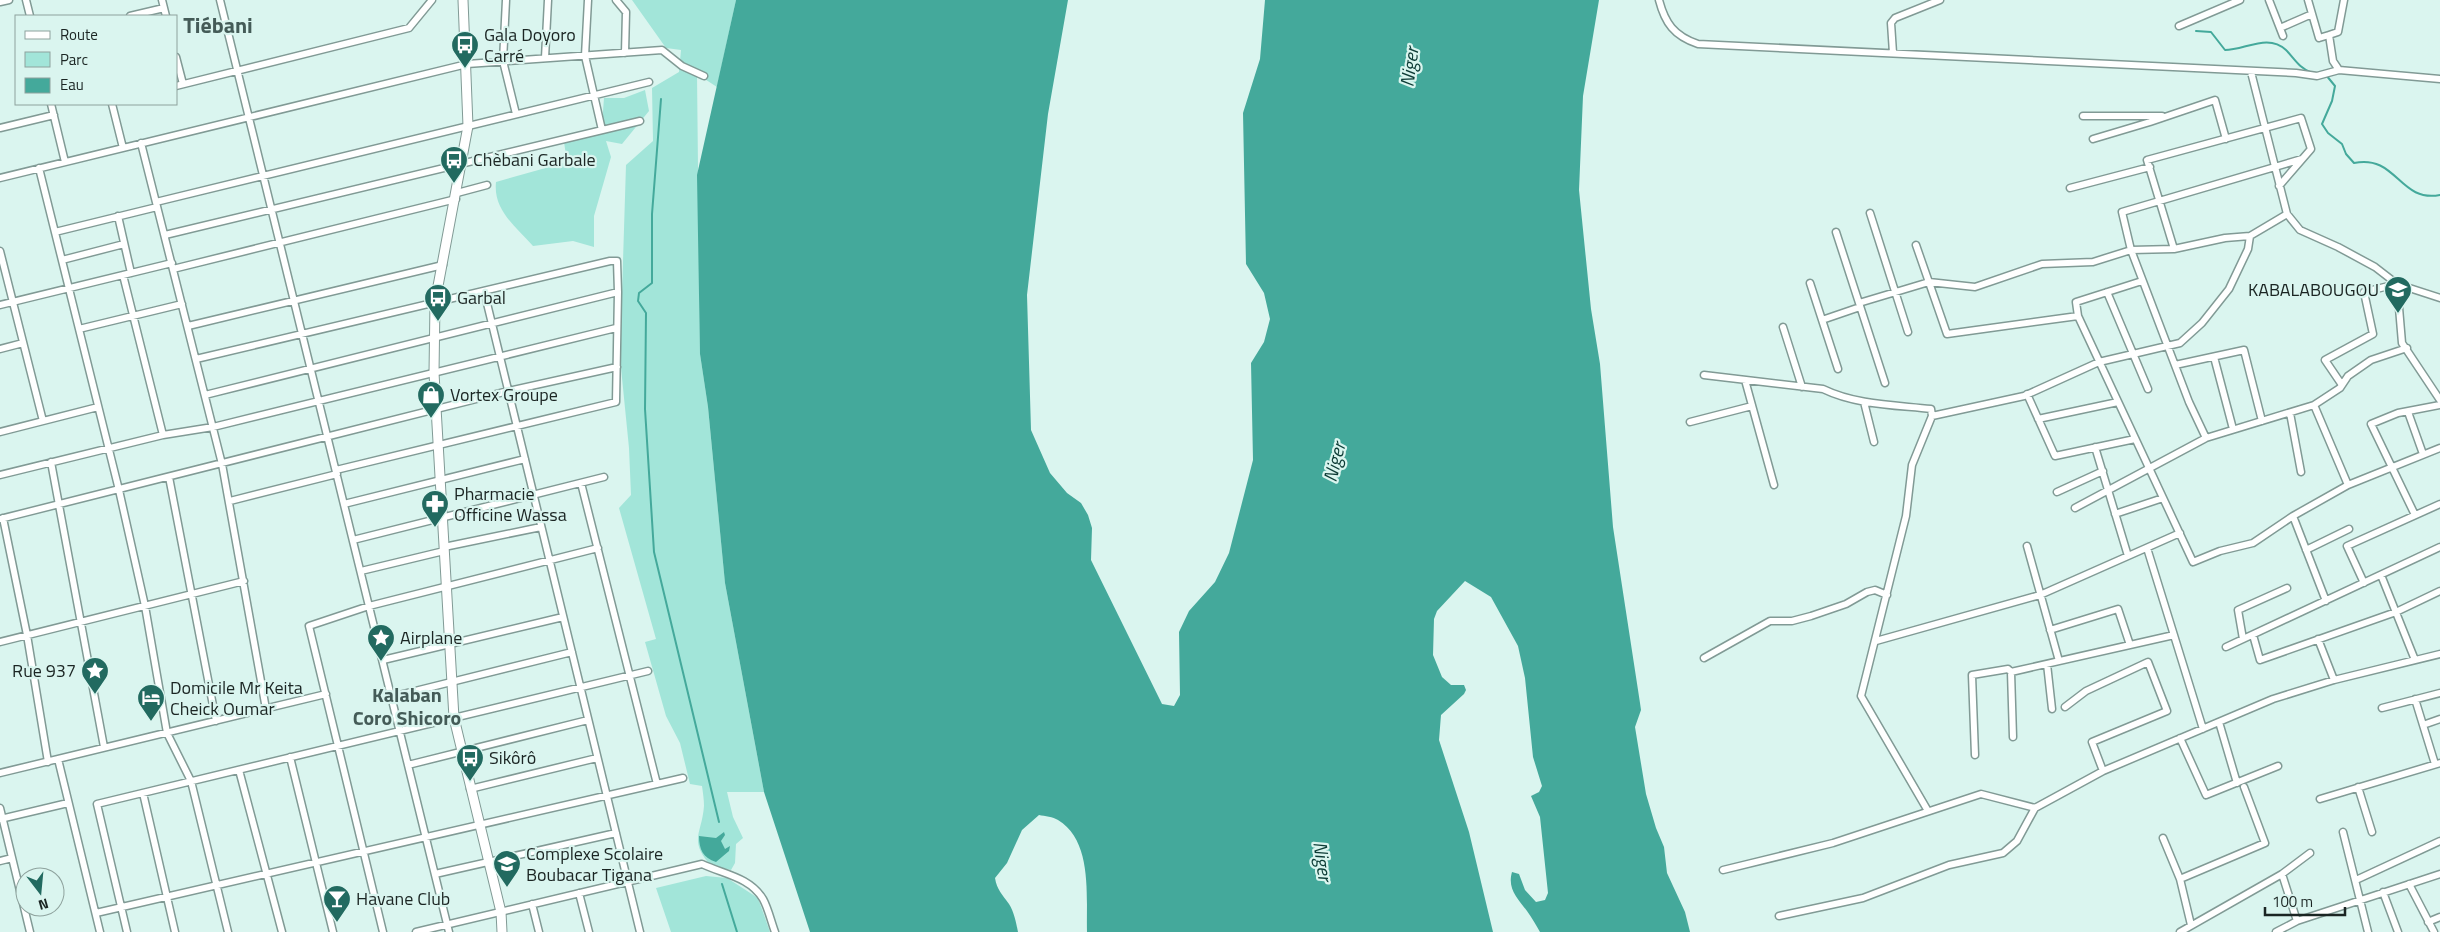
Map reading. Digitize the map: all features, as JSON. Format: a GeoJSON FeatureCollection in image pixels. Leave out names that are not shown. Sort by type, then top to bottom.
{"type":"FeatureCollection","features":[{"type":"Feature","properties":{"kind":"main road"},"geometry":{"type":"LineString","coordinates":[[463,0],[468,126],[436,302],[434,373],[450,682],[454,718],[501,912],[502,932]]}},
{"type":"Feature","properties":{"kind":"street"},"geometry":{"type":"LineString","coordinates":[[0,2],[9,0]]}},
{"type":"Feature","properties":{"kind":"street"},"geometry":{"type":"LineString","coordinates":[[26,0],[30,15]]}},
{"type":"Feature","properties":{"kind":"street"},"geometry":{"type":"LineString","coordinates":[[162,0],[166,15]]}},
{"type":"Feature","properties":{"kind":"street"},"geometry":{"type":"LineString","coordinates":[[220,0],[449,932]]}},
{"type":"Feature","properties":{"kind":"street"},"geometry":{"type":"LineString","coordinates":[[178,71],[180,85],[409,28],[432,0]]}},
{"type":"Feature","properties":{"kind":"street"},"geometry":{"type":"LineString","coordinates":[[506,0],[503,61],[516,114]]}},
{"type":"Feature","properties":{"kind":"street"},"geometry":{"type":"LineString","coordinates":[[545,58],[548,0]]}},
{"type":"Feature","properties":{"kind":"street"},"geometry":{"type":"LineString","coordinates":[[588,0],[585,56],[602,130]]}},
{"type":"Feature","properties":{"kind":"street"},"geometry":{"type":"LineString","coordinates":[[616,0],[626,12],[625,53]]}},
{"type":"Feature","properties":{"kind":"street"},"geometry":{"type":"LineString","coordinates":[[1659,0],[1668,25],[1684,40],[1698,44],[2250,72],[2296,72],[2318,76],[2339,70],[2440,79]]}},
{"type":"Feature","properties":{"kind":"street"},"geometry":{"type":"LineString","coordinates":[[1894,53],[1891,23],[1895,18],[1940,0]]}},
{"type":"Feature","properties":{"kind":"street"},"geometry":{"type":"LineString","coordinates":[[2179,26],[2240,0]]}},
{"type":"Feature","properties":{"kind":"street"},"geometry":{"type":"LineString","coordinates":[[2269,0],[2282,36]]}},
{"type":"Feature","properties":{"kind":"street"},"geometry":{"type":"LineString","coordinates":[[2308,0],[2319,38],[2338,32],[2344,0]]}},
{"type":"Feature","properties":{"kind":"street"},"geometry":{"type":"LineString","coordinates":[[134,15],[164,8]]}},
{"type":"Feature","properties":{"kind":"street"},"geometry":{"type":"LineString","coordinates":[[2280,28],[2312,14]]}},
{"type":"Feature","properties":{"kind":"street"},"geometry":{"type":"LineString","coordinates":[[2330,35],[2333,61],[2339,70]]}},
{"type":"Feature","properties":{"kind":"street"},"geometry":{"type":"LineString","coordinates":[[0,178],[467,64],[662,50],[682,66],[704,76]]}},
{"type":"Feature","properties":{"kind":"street"},"geometry":{"type":"LineString","coordinates":[[2250,72],[2287,214],[2300,230],[2338,246],[2375,267],[2397,284],[2440,298]]}},
{"type":"Feature","properties":{"kind":"street"},"geometry":{"type":"LineString","coordinates":[[55,232],[264,175],[649,82]]}},
{"type":"Feature","properties":{"kind":"street"},"geometry":{"type":"LineString","coordinates":[[2093,139],[2215,100],[2226,138]]}},
{"type":"Feature","properties":{"kind":"street"},"geometry":{"type":"LineString","coordinates":[[51,105],[65,162]]}},
{"type":"Feature","properties":{"kind":"street"},"geometry":{"type":"LineString","coordinates":[[112,105],[123,148]]}},
{"type":"Feature","properties":{"kind":"street"},"geometry":{"type":"LineString","coordinates":[[0,128],[54,115]]}},
{"type":"Feature","properties":{"kind":"street"},"geometry":{"type":"LineString","coordinates":[[2083,116],[2165,116]]}},
{"type":"Feature","properties":{"kind":"street"},"geometry":{"type":"LineString","coordinates":[[2174,249],[2148,160],[2301,118],[2311,149],[2279,186]]}},
{"type":"Feature","properties":{"kind":"street"},"geometry":{"type":"LineString","coordinates":[[165,235],[640,121]]}},
{"type":"Feature","properties":{"kind":"street"},"geometry":{"type":"LineString","coordinates":[[141,143],[222,464],[266,709]]}},
{"type":"Feature","properties":{"kind":"street"},"geometry":{"type":"LineString","coordinates":[[2206,438],[2142,280],[2131,250],[2122,212],[2302,160]]}},
{"type":"Feature","properties":{"kind":"street"},"geometry":{"type":"LineString","coordinates":[[2070,188],[2150,167]]}},
{"type":"Feature","properties":{"kind":"street"},"geometry":{"type":"LineString","coordinates":[[39,168],[119,490],[145,606],[167,733],[191,781],[228,932]]}},
{"type":"Feature","properties":{"kind":"street"},"geometry":{"type":"LineString","coordinates":[[0,305],[131,273],[280,242],[456,196],[487,185]]}},
{"type":"Feature","properties":{"kind":"street"},"geometry":{"type":"LineString","coordinates":[[1870,213],[1908,332]]}},
{"type":"Feature","properties":{"kind":"street"},"geometry":{"type":"LineString","coordinates":[[1822,320],[1895,292],[1929,282],[1975,287],[2042,264],[2093,262],[2131,250],[2174,249],[2225,238],[2250,236],[2287,214]]}},
{"type":"Feature","properties":{"kind":"street"},"geometry":{"type":"LineString","coordinates":[[118,216],[131,273]]}},
{"type":"Feature","properties":{"kind":"street"},"geometry":{"type":"LineString","coordinates":[[1836,232],[1885,383]]}},
{"type":"Feature","properties":{"kind":"street"},"geometry":{"type":"LineString","coordinates":[[1932,416],[2027,394],[2100,362],[2168,348],[2180,343],[2202,323],[2229,289],[2248,249],[2250,236]]}},
{"type":"Feature","properties":{"kind":"street"},"geometry":{"type":"LineString","coordinates":[[62,260],[124,244]]}},
{"type":"Feature","properties":{"kind":"street"},"geometry":{"type":"LineString","coordinates":[[1916,245],[1947,334],[2078,316]]}},
{"type":"Feature","properties":{"kind":"street"},"geometry":{"type":"LineString","coordinates":[[0,251],[43,421]]}},
{"type":"Feature","properties":{"kind":"street"},"geometry":{"type":"LineString","coordinates":[[196,359],[610,261],[617,261],[616,402],[438,446],[230,501]]}},
{"type":"Feature","properties":{"kind":"street"},"geometry":{"type":"LineString","coordinates":[[188,326],[443,265]]}},
{"type":"Feature","properties":{"kind":"street"},"geometry":{"type":"LineString","coordinates":[[123,275],[163,435]]}},
{"type":"Feature","properties":{"kind":"street"},"geometry":{"type":"LineString","coordinates":[[2142,280],[2076,302],[2078,316],[2193,562],[2220,551],[2253,543],[2293,516],[2348,485],[2440,448]]}},
{"type":"Feature","properties":{"kind":"street"},"geometry":{"type":"LineString","coordinates":[[1810,283],[1838,369]]}},
{"type":"Feature","properties":{"kind":"street"},"geometry":{"type":"LineString","coordinates":[[2397,284],[2402,343],[2440,400]]}},
{"type":"Feature","properties":{"kind":"street"},"geometry":{"type":"LineString","coordinates":[[2342,384],[2325,360],[2372,334],[2364,292],[2397,284]]}},
{"type":"Feature","properties":{"kind":"street"},"geometry":{"type":"LineString","coordinates":[[484,291],[640,932]]}},
{"type":"Feature","properties":{"kind":"street"},"geometry":{"type":"LineString","coordinates":[[205,394],[618,292]]}},
{"type":"Feature","properties":{"kind":"street"},"geometry":{"type":"LineString","coordinates":[[2107,292],[2148,389]]}},
{"type":"Feature","properties":{"kind":"street"},"geometry":{"type":"LineString","coordinates":[[79,329],[182,304]]}},
{"type":"Feature","properties":{"kind":"street"},"geometry":{"type":"LineString","coordinates":[[1783,327],[1802,386]]}},
{"type":"Feature","properties":{"kind":"street"},"geometry":{"type":"LineString","coordinates":[[0,475],[163,435],[213,427],[616,328]]}},
{"type":"Feature","properties":{"kind":"street"},"geometry":{"type":"LineString","coordinates":[[0,349],[23,343]]}},
{"type":"Feature","properties":{"kind":"street"},"geometry":{"type":"LineString","coordinates":[[2075,508],[2206,438],[2314,405],[2342,384],[2348,376],[2371,360],[2406,348]]}},
{"type":"Feature","properties":{"kind":"street"},"geometry":{"type":"LineString","coordinates":[[2175,365],[2244,350],[2262,421]]}},
{"type":"Feature","properties":{"kind":"street"},"geometry":{"type":"LineString","coordinates":[[2214,357],[2233,429]]}},
{"type":"Feature","properties":{"kind":"street"},"geometry":{"type":"LineString","coordinates":[[48,762],[27,635],[1,518],[119,490],[508,391],[617,366]]}},
{"type":"Feature","properties":{"kind":"street"},"geometry":{"type":"LineString","coordinates":[[1704,375],[1802,386],[1822,389],[1833,394],[1864,402],[1931,409],[1932,416],[1912,465],[1906,516],[1862,696],[1928,811]]}},
{"type":"Feature","properties":{"kind":"street"},"geometry":{"type":"LineString","coordinates":[[1745,380],[1774,485]]}},
{"type":"Feature","properties":{"kind":"street"},"geometry":{"type":"LineString","coordinates":[[2027,394],[2055,456],[2135,439]]}},
{"type":"Feature","properties":{"kind":"street"},"geometry":{"type":"LineString","coordinates":[[1864,402],[1874,442]]}},
{"type":"Feature","properties":{"kind":"street"},"geometry":{"type":"LineString","coordinates":[[2038,419],[2118,402]]}},
{"type":"Feature","properties":{"kind":"street"},"geometry":{"type":"LineString","coordinates":[[2314,405],[2348,485]]}},
{"type":"Feature","properties":{"kind":"street"},"geometry":{"type":"LineString","coordinates":[[2415,515],[2371,424],[2408,412],[2440,405]]}},
{"type":"Feature","properties":{"kind":"street"},"geometry":{"type":"LineString","coordinates":[[1690,422],[1752,406]]}},
{"type":"Feature","properties":{"kind":"street"},"geometry":{"type":"LineString","coordinates":[[0,432],[98,407]]}},
{"type":"Feature","properties":{"kind":"street"},"geometry":{"type":"LineString","coordinates":[[2408,412],[2424,454]]}},
{"type":"Feature","properties":{"kind":"street"},"geometry":{"type":"LineString","coordinates":[[2290,413],[2301,472]]}},
{"type":"Feature","properties":{"kind":"street"},"geometry":{"type":"LineString","coordinates":[[2095,448],[2128,556]]}},
{"type":"Feature","properties":{"kind":"street"},"geometry":{"type":"LineString","coordinates":[[344,504],[525,459]]}},
{"type":"Feature","properties":{"kind":"street"},"geometry":{"type":"LineString","coordinates":[[51,462],[104,747]]}},
{"type":"Feature","properties":{"kind":"street"},"geometry":{"type":"LineString","coordinates":[[2057,492],[2102,471]]}},
{"type":"Feature","properties":{"kind":"street"},"geometry":{"type":"LineString","coordinates":[[169,477],[216,721]]}},
{"type":"Feature","properties":{"kind":"street"},"geometry":{"type":"LineString","coordinates":[[353,540],[604,477]]}},
{"type":"Feature","properties":{"kind":"street"},"geometry":{"type":"LineString","coordinates":[[581,482],[657,784]]}},
{"type":"Feature","properties":{"kind":"street"},"geometry":{"type":"LineString","coordinates":[[2115,514],[2163,498]]}},
{"type":"Feature","properties":{"kind":"street"},"geometry":{"type":"LineString","coordinates":[[2364,583],[2348,546],[2440,504]]}},
{"type":"Feature","properties":{"kind":"street"},"geometry":{"type":"LineString","coordinates":[[2293,516],[2326,601]]}},
{"type":"Feature","properties":{"kind":"street"},"geometry":{"type":"LineString","coordinates":[[361,571],[444,549],[541,527]]}},
{"type":"Feature","properties":{"kind":"street"},"geometry":{"type":"LineString","coordinates":[[2306,550],[2349,529]]}},
{"type":"Feature","properties":{"kind":"street"},"geometry":{"type":"LineString","coordinates":[[1876,641],[2040,594],[2180,533]]}},
{"type":"Feature","properties":{"kind":"street"},"geometry":{"type":"LineString","coordinates":[[2027,546],[2059,661]]}},
{"type":"Feature","properties":{"kind":"street"},"geometry":{"type":"LineString","coordinates":[[383,932],[309,626],[369,606],[598,548]]}},
{"type":"Feature","properties":{"kind":"street"},"geometry":{"type":"LineString","coordinates":[[2147,548],[2203,729]]}},
{"type":"Feature","properties":{"kind":"street"},"geometry":{"type":"LineString","coordinates":[[2226,647],[2440,548]]}},
{"type":"Feature","properties":{"kind":"street"},"geometry":{"type":"LineString","coordinates":[[2381,575],[2415,660]]}},
{"type":"Feature","properties":{"kind":"street"},"geometry":{"type":"LineString","coordinates":[[0,642],[244,581]]}},
{"type":"Feature","properties":{"kind":"street"},"geometry":{"type":"LineString","coordinates":[[2243,640],[2238,610],[2287,588]]}},
{"type":"Feature","properties":{"kind":"street"},"geometry":{"type":"LineString","coordinates":[[1704,658],[1770,621],[1792,621],[1811,616],[1846,604],[1875,590],[1887,595]]}},
{"type":"Feature","properties":{"kind":"street"},"geometry":{"type":"LineString","coordinates":[[2253,635],[2260,660],[2396,612],[2440,592]]}},
{"type":"Feature","properties":{"kind":"street"},"geometry":{"type":"LineString","coordinates":[[2050,630],[2118,609],[2130,645]]}},
{"type":"Feature","properties":{"kind":"street"},"geometry":{"type":"LineString","coordinates":[[383,660],[563,617]]}},
{"type":"Feature","properties":{"kind":"street"},"geometry":{"type":"LineString","coordinates":[[1975,755],[1972,675],[2008,669],[2011,672],[2174,635]]}},
{"type":"Feature","properties":{"kind":"street"},"geometry":{"type":"LineString","coordinates":[[2318,640],[2334,680]]}},
{"type":"Feature","properties":{"kind":"street"},"geometry":{"type":"LineString","coordinates":[[392,696],[572,652]]}},
{"type":"Feature","properties":{"kind":"street"},"geometry":{"type":"LineString","coordinates":[[1779,916],[1863,898],[1949,866],[2004,853],[2017,841],[2035,808],[2103,771],[2273,699],[2334,680],[2440,654]]}},
{"type":"Feature","properties":{"kind":"street"},"geometry":{"type":"LineString","coordinates":[[2065,707],[2086,691],[2148,662],[2167,711],[2092,742],[2103,771]]}},
{"type":"Feature","properties":{"kind":"street"},"geometry":{"type":"LineString","coordinates":[[2048,664],[2052,709]]}},
{"type":"Feature","properties":{"kind":"street"},"geometry":{"type":"LineString","coordinates":[[127,932],[97,804],[648,671]]}},
{"type":"Feature","properties":{"kind":"street"},"geometry":{"type":"LineString","coordinates":[[2011,672],[2013,736]]}},
{"type":"Feature","properties":{"kind":"street"},"geometry":{"type":"LineString","coordinates":[[2382,708],[2440,693]]}},
{"type":"Feature","properties":{"kind":"street"},"geometry":{"type":"LineString","coordinates":[[0,773],[326,694]]}},
{"type":"Feature","properties":{"kind":"street"},"geometry":{"type":"LineString","coordinates":[[2320,799],[2437,764],[2422,725],[2415,699]]}},
{"type":"Feature","properties":{"kind":"street"},"geometry":{"type":"LineString","coordinates":[[2422,725],[2440,719]]}},
{"type":"Feature","properties":{"kind":"street"},"geometry":{"type":"LineString","coordinates":[[408,766],[588,720]]}},
{"type":"Feature","properties":{"kind":"street"},"geometry":{"type":"LineString","coordinates":[[2219,722],[2237,783]]}},
{"type":"Feature","properties":{"kind":"street"},"geometry":{"type":"LineString","coordinates":[[2180,738],[2206,795],[2278,766]]}},
{"type":"Feature","properties":{"kind":"street"},"geometry":{"type":"LineString","coordinates":[[290,757],[333,932]]}},
{"type":"Feature","properties":{"kind":"street"},"geometry":{"type":"LineString","coordinates":[[470,789],[597,758]]}},
{"type":"Feature","properties":{"kind":"street"},"geometry":{"type":"LineString","coordinates":[[58,759],[100,932]]}},
{"type":"Feature","properties":{"kind":"street"},"geometry":{"type":"LineString","coordinates":[[239,770],[282,932]]}},
{"type":"Feature","properties":{"kind":"street"},"geometry":{"type":"LineString","coordinates":[[96,913],[683,778]]}},
{"type":"Feature","properties":{"kind":"street"},"geometry":{"type":"LineString","coordinates":[[2180,879],[2265,842],[2244,787]]}},
{"type":"Feature","properties":{"kind":"street"},"geometry":{"type":"LineString","coordinates":[[2358,787],[2372,832]]}},
{"type":"Feature","properties":{"kind":"street"},"geometry":{"type":"LineString","coordinates":[[143,793],[175,932]]}},
{"type":"Feature","properties":{"kind":"street"},"geometry":{"type":"LineString","coordinates":[[1723,870],[1833,843],[1981,794],[2035,808]]}},
{"type":"Feature","properties":{"kind":"street"},"geometry":{"type":"LineString","coordinates":[[1,819],[68,803]]}},
{"type":"Feature","properties":{"kind":"street"},"geometry":{"type":"LineString","coordinates":[[0,808],[1,819],[30,932]]}},
{"type":"Feature","properties":{"kind":"street"},"geometry":{"type":"LineString","coordinates":[[2343,832],[2368,932]]}},
{"type":"Feature","properties":{"kind":"street"},"geometry":{"type":"LineString","coordinates":[[435,874],[616,833]]}},
{"type":"Feature","properties":{"kind":"street"},"geometry":{"type":"LineString","coordinates":[[2164,838],[2180,879],[2191,926]]}},
{"type":"Feature","properties":{"kind":"street"},"geometry":{"type":"LineString","coordinates":[[2356,880],[2440,841]]}},
{"type":"Feature","properties":{"kind":"street"},"geometry":{"type":"LineString","coordinates":[[2180,932],[2282,874],[2310,853]]}},
{"type":"Feature","properties":{"kind":"street"},"geometry":{"type":"LineString","coordinates":[[0,861],[12,858]]}},
{"type":"Feature","properties":{"kind":"street"},"geometry":{"type":"LineString","coordinates":[[416,932],[702,864],[734,875],[753,887],[763,899],[775,932]]}},
{"type":"Feature","properties":{"kind":"street"},"geometry":{"type":"LineString","coordinates":[[2282,874],[2297,921]]}},
{"type":"Feature","properties":{"kind":"street"},"geometry":{"type":"LineString","coordinates":[[2276,932],[2297,921],[2440,874]]}},
{"type":"Feature","properties":{"kind":"street"},"geometry":{"type":"LineString","coordinates":[[2408,884],[2434,932]]}},
{"type":"Feature","properties":{"kind":"street"},"geometry":{"type":"LineString","coordinates":[[2383,892],[2398,932]]}},
{"type":"Feature","properties":{"kind":"street"},"geometry":{"type":"LineString","coordinates":[[579,893],[589,932]]}},
{"type":"Feature","properties":{"kind":"street"},"geometry":{"type":"LineString","coordinates":[[532,904],[539,932]]}},
{"type":"Feature","properties":{"kind":"street"},"geometry":{"type":"LineString","coordinates":[[2428,922],[2440,917]]}},
{"type":"Feature","properties":{"kind":"green space"},"geometry":{"type":"Polygon","coordinates":[[[632,0],[736,0],[717,87],[697,74],[700,354],[708,407],[725,583],[764,792],[727,792],[733,817],[743,838],[736,844],[735,863],[731,870],[711,866],[700,850],[698,837],[704,806],[702,786],[690,784],[680,743],[666,716],[645,642],[656,639],[619,508],[631,495],[629,448],[620,358],[626,165],[653,141],[652,88],[679,72],[681,50],[666,48],[632,0]]]}},
{"type":"Feature","properties":{"kind":"green space"},"geometry":{"type":"Polygon","coordinates":[[[645,90],[649,111],[622,144],[606,141],[611,157],[594,216],[594,247],[573,241],[533,246],[502,209],[496,192],[496,182],[567,162],[564,142],[602,125],[604,98],[624,98],[645,90]]]}},
{"type":"Feature","properties":{"kind":"green space"},"geometry":{"type":"Polygon","coordinates":[[[706,876],[727,878],[758,898],[770,932],[671,932],[656,888],[706,876]]]}},
{"type":"Feature","properties":{"kind":"water","name":"Niger"},"geometry":{"type":"Polygon","coordinates":[[[736,0],[1068,0],[1048,114],[1027,295],[1031,430],[1050,473],[1067,493],[1081,503],[1088,515],[1092,528],[1091,560],[1162,704],[1174,706],[1180,695],[1179,632],[1189,611],[1215,582],[1229,553],[1253,460],[1251,363],[1264,342],[1270,319],[1264,293],[1246,264],[1243,113],[1260,59],[1265,0],[1599,0],[1583,96],[1579,190],[1591,309],[1600,364],[1613,527],[1641,710],[1635,727],[1646,794],[1664,847],[1667,873],[1685,912],[1690,932],[1540,932],[1517,898],[1511,884],[1512,872],[1519,874],[1525,890],[1536,902],[1545,900],[1548,893],[1540,817],[1531,796],[1539,792],[1542,786],[1533,757],[1525,678],[1518,646],[1491,597],[1465,581],[1437,611],[1434,619],[1433,655],[1442,677],[1451,685],[1464,685],[1466,690],[1441,715],[1439,740],[1469,832],[1493,932],[1087,932],[1087,887],[1082,855],[1077,841],[1069,829],[1058,820],[1039,815],[1022,830],[1007,863],[995,878],[998,889],[1012,910],[1018,932],[810,932],[764,792],[725,583],[708,407],[700,354],[697,175],[736,0]]]}},
{"type":"Feature","properties":{"kind":"water"},"geometry":{"type":"Polygon","coordinates":[[[724,832],[725,835],[721,841],[725,849],[730,846],[729,851],[716,862],[708,858],[703,852],[699,836],[716,838],[724,832]]]}},
{"type":"Feature","properties":{"kind":"waterway"},"geometry":{"type":"LineString","coordinates":[[2196,31],[2211,32],[2225,50],[2264,43],[2279,45],[2307,71],[2312,73]]}},
{"type":"Feature","properties":{"kind":"waterway"},"geometry":{"type":"LineString","coordinates":[[2326,75],[2335,86],[2332,101],[2322,124],[2328,133],[2342,144],[2346,154],[2354,163],[2368,162],[2380,165],[2415,192],[2426,196],[2440,195]]}},
{"type":"Feature","properties":{"kind":"waterway"},"geometry":{"type":"LineString","coordinates":[[661,99],[652,214],[652,283],[639,293],[638,301],[646,313],[645,409],[654,552],[719,822]]}},
{"type":"Feature","properties":{"kind":"waterway"},"geometry":{"type":"LineString","coordinates":[[722,884],[737,932]]}},
{"type":"Feature","properties":{"kind":"place","name":"Gala Doyoro Carré"},"geometry":{"type":"Point","coordinates":[465,69]}},
{"type":"Feature","properties":{"kind":"place","name":"Chèbani Garbale"},"geometry":{"type":"Point","coordinates":[454,184]}},
{"type":"Feature","properties":{"kind":"place","name":"KABALABOUGOU"},"geometry":{"type":"Point","coordinates":[2398,314]}},
{"type":"Feature","properties":{"kind":"place","name":"Garbal"},"geometry":{"type":"Point","coordinates":[438,322]}},
{"type":"Feature","properties":{"kind":"place","name":"Vortex Groupe"},"geometry":{"type":"Point","coordinates":[431,419]}},
{"type":"Feature","properties":{"kind":"place","name":"Pharmacie Officine Wassa"},"geometry":{"type":"Point","coordinates":[435,528]}},
{"type":"Feature","properties":{"kind":"place","name":"Airplane"},"geometry":{"type":"Point","coordinates":[381,662]}},
{"type":"Feature","properties":{"kind":"place","name":"Rue 937"},"geometry":{"type":"Point","coordinates":[95,695]}},
{"type":"Feature","properties":{"kind":"place","name":"Domicile Mr Keita Cheick Oumar"},"geometry":{"type":"Point","coordinates":[151,722]}},
{"type":"Feature","properties":{"kind":"place","name":"Sikôrô"},"geometry":{"type":"Point","coordinates":[470,782]}},
{"type":"Feature","properties":{"kind":"place","name":"Complexe Scolaire Boubacar Tigana"},"geometry":{"type":"Point","coordinates":[507,888]}},
{"type":"Feature","properties":{"kind":"place","name":"Havane Club"},"geometry":{"type":"Point","coordinates":[337,923]}},
{"type":"Feature","properties":{"kind":"district","name":"Tiébani"},"geometry":{"type":"Point","coordinates":[218,25]}},
{"type":"Feature","properties":{"kind":"district","name":"Kalaban Coro Shicoro"},"geometry":{"type":"Point","coordinates":[407,706]}}]}
